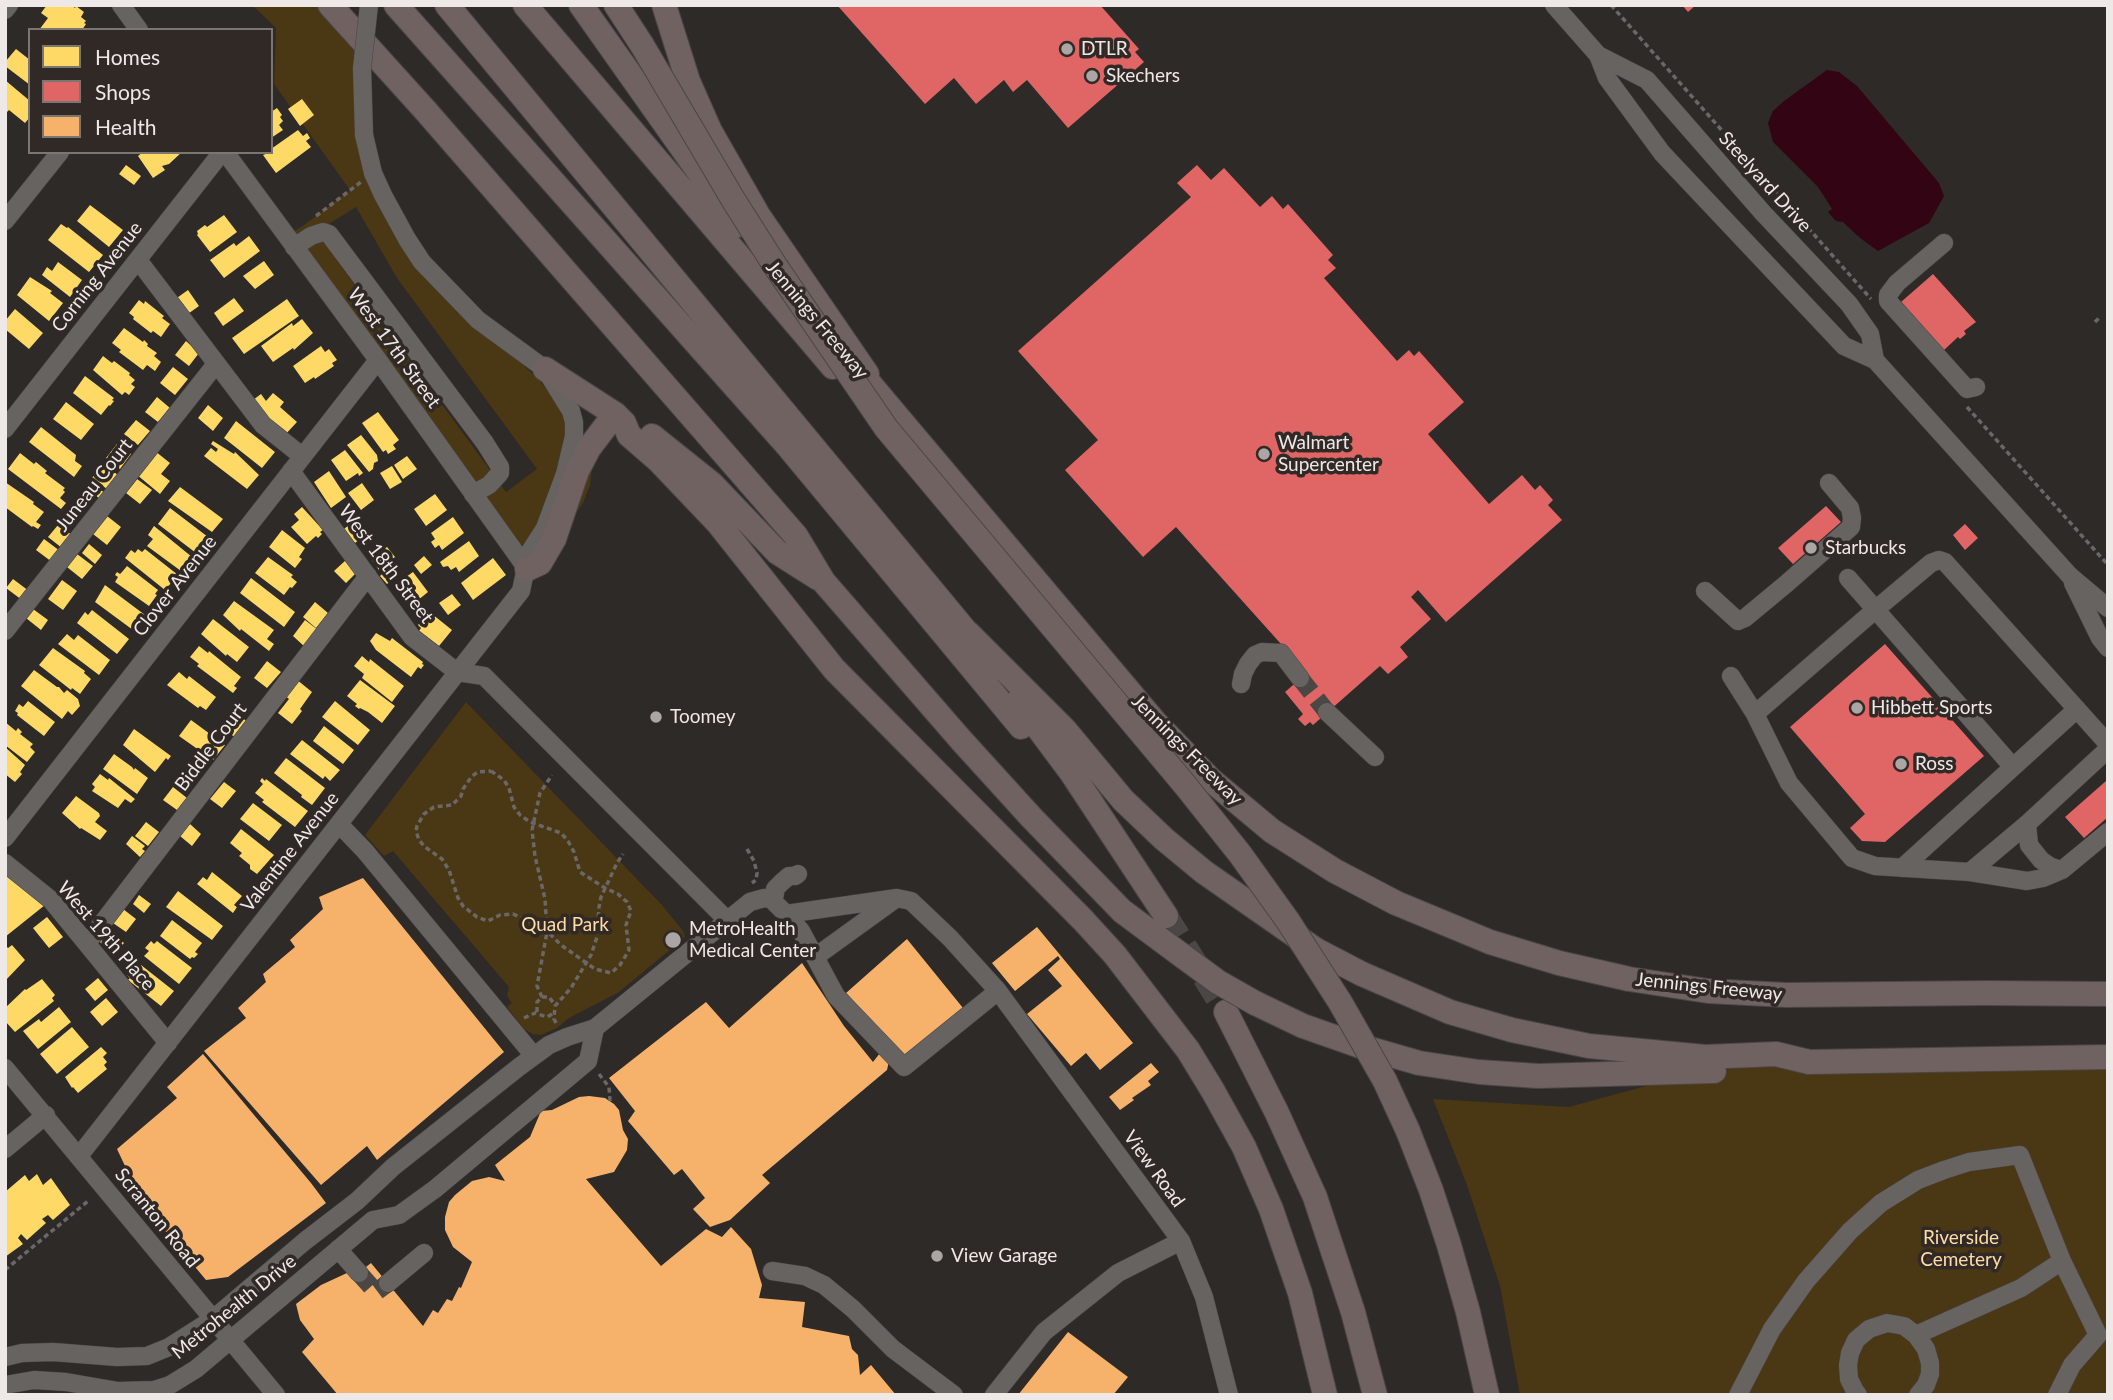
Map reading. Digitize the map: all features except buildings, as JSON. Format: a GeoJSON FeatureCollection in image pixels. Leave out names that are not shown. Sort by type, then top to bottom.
{"type":"FeatureCollection","features":[{"type":"Feature","properties":{"kind":"highway"},"geometry":{"type":"LineString","coordinates":[[330,5],[425,110],[796,536],[823,581],[961,740],[1122,911],[1218,982],[1303,1026],[1360,1046],[1419,1063],[1479,1072],[1538,1076],[1672,1073],[1774,1069],[1809,1062],[2108,1057]]}},
{"type":"Feature","properties":{"kind":"highway"},"geometry":{"type":"LineString","coordinates":[[396,5],[787,445],[1011,714],[1080,805],[1106,823]]}},
{"type":"Feature","properties":{"kind":"highway"},"geometry":{"type":"LineString","coordinates":[[447,5],[968,633],[1071,772],[1166,916]]}},
{"type":"Feature","properties":{"kind":"highway"},"geometry":{"type":"LineString","coordinates":[[525,5],[888,417]]}},
{"type":"Feature","properties":{"kind":"highway"},"geometry":{"type":"LineString","coordinates":[[581,5],[615,52]]}},
{"type":"Feature","properties":{"kind":"highway"},"geometry":{"type":"LineString","coordinates":[[588,5],[615,52]]}},
{"type":"Feature","properties":{"kind":"highway"},"geometry":{"type":"LineString","coordinates":[[616,5],[774,264],[888,417],[1240,854],[1288,921],[1340,1002],[1385,1081],[1431,1190],[1449,1245],[1484,1387]]}},
{"type":"Feature","properties":{"kind":"highway"},"geometry":{"type":"LineString","coordinates":[[621,5],[642,45]]}},
{"type":"Feature","properties":{"kind":"highway"},"geometry":{"type":"LineString","coordinates":[[664,5],[688,82],[710,131],[758,215],[888,417]]}},
{"type":"Feature","properties":{"kind":"highway","name":"Jennings Freeway"},"geometry":{"type":"LineString","coordinates":[[615,52],[716,196],[888,417],[1154,721],[1211,780],[1272,831],[1335,871],[1396,903],[1490,942],[1559,964],[1629,979],[1708,990],[1786,995],[2108,994]]}},
{"type":"Feature","properties":{"kind":"highway"},"geometry":{"type":"LineString","coordinates":[[545,369],[619,418],[640,426],[684,460],[734,505],[777,552],[823,581]]}},
{"type":"Feature","properties":{"kind":"highway"},"geometry":{"type":"LineString","coordinates":[[527,569],[540,563],[547,551],[563,517],[577,471],[589,448],[619,418]]}},
{"type":"Feature","properties":{"kind":"highway"},"geometry":{"type":"LineString","coordinates":[[619,418],[629,435],[659,461],[718,523],[834,669],[1083,920],[1115,956],[1188,1050],[1244,1147],[1271,1209],[1300,1293],[1325,1395]]}},
{"type":"Feature","properties":{"kind":"highway"},"geometry":{"type":"LineString","coordinates":[[968,633],[1065,730],[1124,800],[1164,839],[1256,910],[1316,950],[1362,974],[1450,1012],[1512,1030],[1589,1046],[1705,1057],[1776,1055],[1809,1062]]}},
{"type":"Feature","properties":{"kind":"highway"},"geometry":{"type":"LineString","coordinates":[[1226,1012],[1277,1113],[1315,1197],[1363,1346],[1375,1395]]}},
{"type":"Feature","properties":{"kind":"highway"},"geometry":{"type":"LineString","coordinates":[[1363,1346],[1368,1395]]}},
{"type":"Feature","properties":{"kind":"street"},"geometry":{"type":"LineString","coordinates":[[5,10],[9,5]]}},
{"type":"Feature","properties":{"kind":"street"},"geometry":{"type":"LineString","coordinates":[[121,5],[138,28]]}},
{"type":"Feature","properties":{"kind":"street"},"geometry":{"type":"LineString","coordinates":[[369,5],[362,68],[364,135],[383,195],[422,262],[478,320],[545,369]]}},
{"type":"Feature","properties":{"kind":"street","name":"Steelyard Drive"},"geometry":{"type":"LineString","coordinates":[[1554,5],[1598,55],[1607,78],[1662,153],[1844,346],[1875,360],[2070,576],[2108,608]]}},
{"type":"Feature","properties":{"kind":"street","name":"Steelyard Drive"},"geometry":{"type":"LineString","coordinates":[[1598,55],[1647,80],[1763,213],[1849,303],[1870,334],[1875,360]]}},
{"type":"Feature","properties":{"kind":"street"},"geometry":{"type":"LineString","coordinates":[[5,221],[58,154]]}},
{"type":"Feature","properties":{"kind":"street","name":"Corning Avenue"},"geometry":{"type":"LineString","coordinates":[[5,429],[222,154]]}},
{"type":"Feature","properties":{"kind":"street","name":"West 17th Street"},"geometry":{"type":"LineString","coordinates":[[225,154],[378,360],[527,569]]}},
{"type":"Feature","properties":{"kind":"street"},"geometry":{"type":"LineString","coordinates":[[294,247],[311,236],[323,232],[329,234],[485,443],[500,467],[499,473],[489,485],[473,494]]}},
{"type":"Feature","properties":{"kind":"street"},"geometry":{"type":"LineString","coordinates":[[1944,243],[1897,283],[1888,295],[1888,301],[1967,388],[1976,387]]}},
{"type":"Feature","properties":{"kind":"street"},"geometry":{"type":"LineString","coordinates":[[138,260],[263,425],[302,456]]}},
{"type":"Feature","properties":{"kind":"street","name":"Clover Avenue"},"geometry":{"type":"LineString","coordinates":[[5,838],[378,360]]}},
{"type":"Feature","properties":{"kind":"street","name":"Juneau Court"},"geometry":{"type":"LineString","coordinates":[[5,631],[216,365]]}},
{"type":"Feature","properties":{"kind":"street","name":"Valentine Avenue"},"geometry":{"type":"LineString","coordinates":[[79,1156],[520,591],[529,553],[545,528],[565,474],[574,436],[571,411],[545,369]]}},
{"type":"Feature","properties":{"kind":"street","name":"West 18th Street"},"geometry":{"type":"LineString","coordinates":[[291,471],[412,637],[457,672]]}},
{"type":"Feature","properties":{"kind":"street"},"geometry":{"type":"LineString","coordinates":[[1705,590],[1738,621],[1786,584],[1852,527],[1850,508],[1829,483]]}},
{"type":"Feature","properties":{"kind":"street"},"geometry":{"type":"LineString","coordinates":[[1755,714],[1931,563],[1945,562],[2108,746],[2027,824],[1970,872]]}},
{"type":"Feature","properties":{"kind":"street","name":"Biddle Court"},"geometry":{"type":"LineString","coordinates":[[87,943],[368,576]]}},
{"type":"Feature","properties":{"kind":"street","name":"Steelyard Drive"},"geometry":{"type":"LineString","coordinates":[[2070,576],[2100,638],[2108,648]]}},
{"type":"Feature","properties":{"kind":"street"},"geometry":{"type":"LineString","coordinates":[[1848,578],[2012,766]]}},
{"type":"Feature","properties":{"kind":"street"},"geometry":{"type":"LineString","coordinates":[[1241,684],[1248,664],[1255,655],[1262,653],[1281,653],[1300,678]]}},
{"type":"Feature","properties":{"kind":"street"},"geometry":{"type":"LineString","coordinates":[[457,672],[484,676],[727,920]]}},
{"type":"Feature","properties":{"kind":"street"},"geometry":{"type":"LineString","coordinates":[[1731,676],[1755,714],[1789,783],[1852,858],[1875,866],[1970,872],[2028,881],[2062,870],[2108,832]]}},
{"type":"Feature","properties":{"kind":"street"},"geometry":{"type":"LineString","coordinates":[[1902,868],[2077,709]]}},
{"type":"Feature","properties":{"kind":"street"},"geometry":{"type":"LineString","coordinates":[[1327,712],[1375,757]]}},
{"type":"Feature","properties":{"kind":"street"},"geometry":{"type":"LineString","coordinates":[[339,824],[365,851],[534,1056]]}},
{"type":"Feature","properties":{"kind":"street"},"geometry":{"type":"LineString","coordinates":[[2027,824],[2027,835],[2032,849],[2041,860],[2062,870]]}},
{"type":"Feature","properties":{"kind":"street","name":"West 19th Place"},"geometry":{"type":"LineString","coordinates":[[5,863],[51,900],[168,1043]]}},
{"type":"Feature","properties":{"kind":"street"},"geometry":{"type":"LineString","coordinates":[[773,896],[775,889],[782,882],[789,876],[797,875]]}},
{"type":"Feature","properties":{"kind":"street"},"geometry":{"type":"LineString","coordinates":[[749,894],[764,898],[773,896]]}},
{"type":"Feature","properties":{"kind":"street","name":"Metrohealth Drive"},"geometry":{"type":"LineString","coordinates":[[5,1357],[22,1353],[53,1352],[117,1357],[147,1356],[169,1347],[213,1319],[357,1201],[393,1167],[534,1056],[549,1045],[595,1028],[688,954],[727,920],[749,894]]}},
{"type":"Feature","properties":{"kind":"street"},"geometry":{"type":"LineString","coordinates":[[773,896],[801,931],[836,996],[904,1067],[998,991]]}},
{"type":"Feature","properties":{"kind":"street"},"geometry":{"type":"LineString","coordinates":[[786,914],[897,898]]}},
{"type":"Feature","properties":{"kind":"street"},"geometry":{"type":"LineString","coordinates":[[815,957],[897,898]]}},
{"type":"Feature","properties":{"kind":"street","name":"View Road"},"geometry":{"type":"LineString","coordinates":[[897,898],[911,901],[950,938],[998,991],[1181,1241],[1204,1297],[1229,1395]]}},
{"type":"Feature","properties":{"kind":"street","name":"Metrohealth Drive"},"geometry":{"type":"LineString","coordinates":[[5,1387],[34,1380],[66,1382],[118,1391],[157,1392],[170,1385],[196,1369],[231,1341],[373,1220],[399,1215],[435,1189],[588,1060],[595,1028]]}},
{"type":"Feature","properties":{"kind":"street","name":"Scranton Road"},"geometry":{"type":"LineString","coordinates":[[5,1068],[276,1395]]}},
{"type":"Feature","properties":{"kind":"street"},"geometry":{"type":"LineString","coordinates":[[5,1149],[46,1115]]}},
{"type":"Feature","properties":{"kind":"street"},"geometry":{"type":"LineString","coordinates":[[1738,1395],[1772,1329],[1806,1281],[1850,1231],[1881,1203],[1919,1180],[1969,1162],[2020,1155],[2062,1261],[2098,1335],[2072,1365],[2057,1395]]}},
{"type":"Feature","properties":{"kind":"street"},"geometry":{"type":"LineString","coordinates":[[357,1201],[373,1220]]}},
{"type":"Feature","properties":{"kind":"street","name":"Metrohealth Drive"},"geometry":{"type":"LineString","coordinates":[[305,1241],[323,1261]]}},
{"type":"Feature","properties":{"kind":"street"},"geometry":{"type":"LineString","coordinates":[[994,1395],[1044,1332],[1118,1273],[1181,1241]]}},
{"type":"Feature","properties":{"kind":"street"},"geometry":{"type":"LineString","coordinates":[[338,1249],[359,1273]]}},
{"type":"Feature","properties":{"kind":"street"},"geometry":{"type":"LineString","coordinates":[[388,1283],[424,1253]]}},
{"type":"Feature","properties":{"kind":"street"},"geometry":{"type":"LineString","coordinates":[[1916,1335],[2021,1287],[2062,1261]]}},
{"type":"Feature","properties":{"kind":"street"},"geometry":{"type":"LineString","coordinates":[[772,1271],[805,1276],[824,1285],[853,1309],[893,1349],[954,1395]]}},
{"type":"Feature","properties":{"kind":"street"},"geometry":{"type":"LineString","coordinates":[[1858,1395],[1849,1379],[1850,1353],[1856,1340],[1870,1329],[1887,1323],[1904,1326],[1916,1335],[1926,1349],[1930,1374],[1918,1395]]}},
{"type":"Feature","properties":{"kind":"street"},"geometry":{"type":"LineString","coordinates":[[5,1387],[13,1395]]}},
{"type":"Feature","properties":{"kind":"path"},"geometry":{"type":"LineString","coordinates":[[1611,5],[1875,303]]}},
{"type":"Feature","properties":{"kind":"path"},"geometry":{"type":"LineString","coordinates":[[313,218],[364,180]]}},
{"type":"Feature","properties":{"kind":"path"},"geometry":{"type":"LineString","coordinates":[[2095,322],[2101,316]]}},
{"type":"Feature","properties":{"kind":"path"},"geometry":{"type":"LineString","coordinates":[[1963,402],[2108,565]]}},
{"type":"Feature","properties":{"kind":"path"},"geometry":{"type":"LineString","coordinates":[[485,771],[491,771],[504,780],[516,811],[533,823],[561,834],[568,841],[580,872],[618,894],[630,907],[626,925],[629,950],[621,965],[611,973],[595,970],[543,928],[513,914],[483,921],[469,912],[455,892],[449,870],[438,856],[419,840],[416,831],[418,821],[424,814],[434,807],[452,805],[461,796],[472,776],[485,771]]}},
{"type":"Feature","properties":{"kind":"path"},"geometry":{"type":"LineString","coordinates":[[542,997],[537,986],[547,932],[545,899],[533,842],[533,823],[540,793],[552,775]]}},
{"type":"Feature","properties":{"kind":"path"},"geometry":{"type":"LineString","coordinates":[[747,849],[757,873],[749,894]]}},
{"type":"Feature","properties":{"kind":"path"},"geometry":{"type":"LineString","coordinates":[[555,1006],[587,964],[597,937],[599,907],[605,888],[623,854]]}},
{"type":"Feature","properties":{"kind":"path"},"geometry":{"type":"LineString","coordinates":[[537,1012],[537,1002],[542,997],[552,999],[556,1023]]}},
{"type":"Feature","properties":{"kind":"path"},"geometry":{"type":"LineString","coordinates":[[512,1029],[537,1012]]}},
{"type":"Feature","properties":{"kind":"path"},"geometry":{"type":"LineString","coordinates":[[537,1012],[547,1017],[554,1013]]}},
{"type":"Feature","properties":{"kind":"path"},"geometry":{"type":"LineString","coordinates":[[598,1073],[610,1087],[610,1101]]}},
{"type":"Feature","properties":{"kind":"path"},"geometry":{"type":"LineString","coordinates":[[5,1269],[88,1201]]}},
{"type":"Feature","properties":{"kind":"green space"},"geometry":{"type":"Polygon","coordinates":[[[252,5],[332,5],[364,38],[361,100],[394,217],[500,343],[538,379],[572,420],[592,468],[590,485],[583,503],[532,576],[286,236],[350,190],[274,84],[276,28],[252,5]],[[356,207],[316,232],[506,492],[537,469],[397,278],[356,207]]]}},
{"type":"Feature","properties":{"kind":"green space","name":"Quad Park"},"geometry":{"type":"Polygon","coordinates":[[[466,702],[662,905],[685,936],[619,992],[541,1035],[524,1029],[507,1007],[512,1003],[507,996],[509,987],[393,851],[384,856],[365,835],[466,702]]]}},
{"type":"Feature","properties":{"kind":"green space","name":"Riverside Cemetery"},"geometry":{"type":"Polygon","coordinates":[[[2108,1057],[2108,1395],[1520,1395],[1500,1286],[1467,1185],[1433,1099],[1569,1107],[1697,1072],[1809,1062],[2108,1057]]]}},
{"type":"Feature","properties":{"kind":"shaded area"},"geometry":{"type":"Polygon","coordinates":[[[1827,70],[1839,72],[1857,86],[1939,183],[1944,196],[1929,223],[1878,251],[1843,222],[1836,221],[1828,212],[1832,209],[1818,187],[1773,142],[1768,123],[1773,111],[1827,70]]]}},
{"type":"Feature","properties":{"kind":"tunnel"},"geometry":{"type":"LineString","coordinates":[[1300,678],[1327,712]]}},
{"type":"Feature","properties":{"kind":"tunnel"},"geometry":{"type":"LineString","coordinates":[[1166,916],[1226,1012]]}},
{"type":"Feature","properties":{"kind":"tunnel"},"geometry":{"type":"LineString","coordinates":[[359,1273],[376,1292],[388,1283]]}},
{"type":"Feature","properties":{"kind":"place","name":"DTLR"},"geometry":{"type":"Point","coordinates":[1067,49]}},
{"type":"Feature","properties":{"kind":"place","name":"Skechers"},"geometry":{"type":"Point","coordinates":[1092,76]}},
{"type":"Feature","properties":{"kind":"place","name":"Walmart Supercenter"},"geometry":{"type":"Point","coordinates":[1264,454]}},
{"type":"Feature","properties":{"kind":"place","name":"Starbucks"},"geometry":{"type":"Point","coordinates":[1811,548]}},
{"type":"Feature","properties":{"kind":"place","name":"Hibbett Sports"},"geometry":{"type":"Point","coordinates":[1857,708]}},
{"type":"Feature","properties":{"kind":"place","name":"Toomey"},"geometry":{"type":"Point","coordinates":[656,717]}},
{"type":"Feature","properties":{"kind":"place","name":"Ross"},"geometry":{"type":"Point","coordinates":[1901,764]}},
{"type":"Feature","properties":{"kind":"place","name":"MetroHealth Medical Center"},"geometry":{"type":"Point","coordinates":[673,940]}},
{"type":"Feature","properties":{"kind":"place","name":"View Garage"},"geometry":{"type":"Point","coordinates":[937,1256]}}]}
